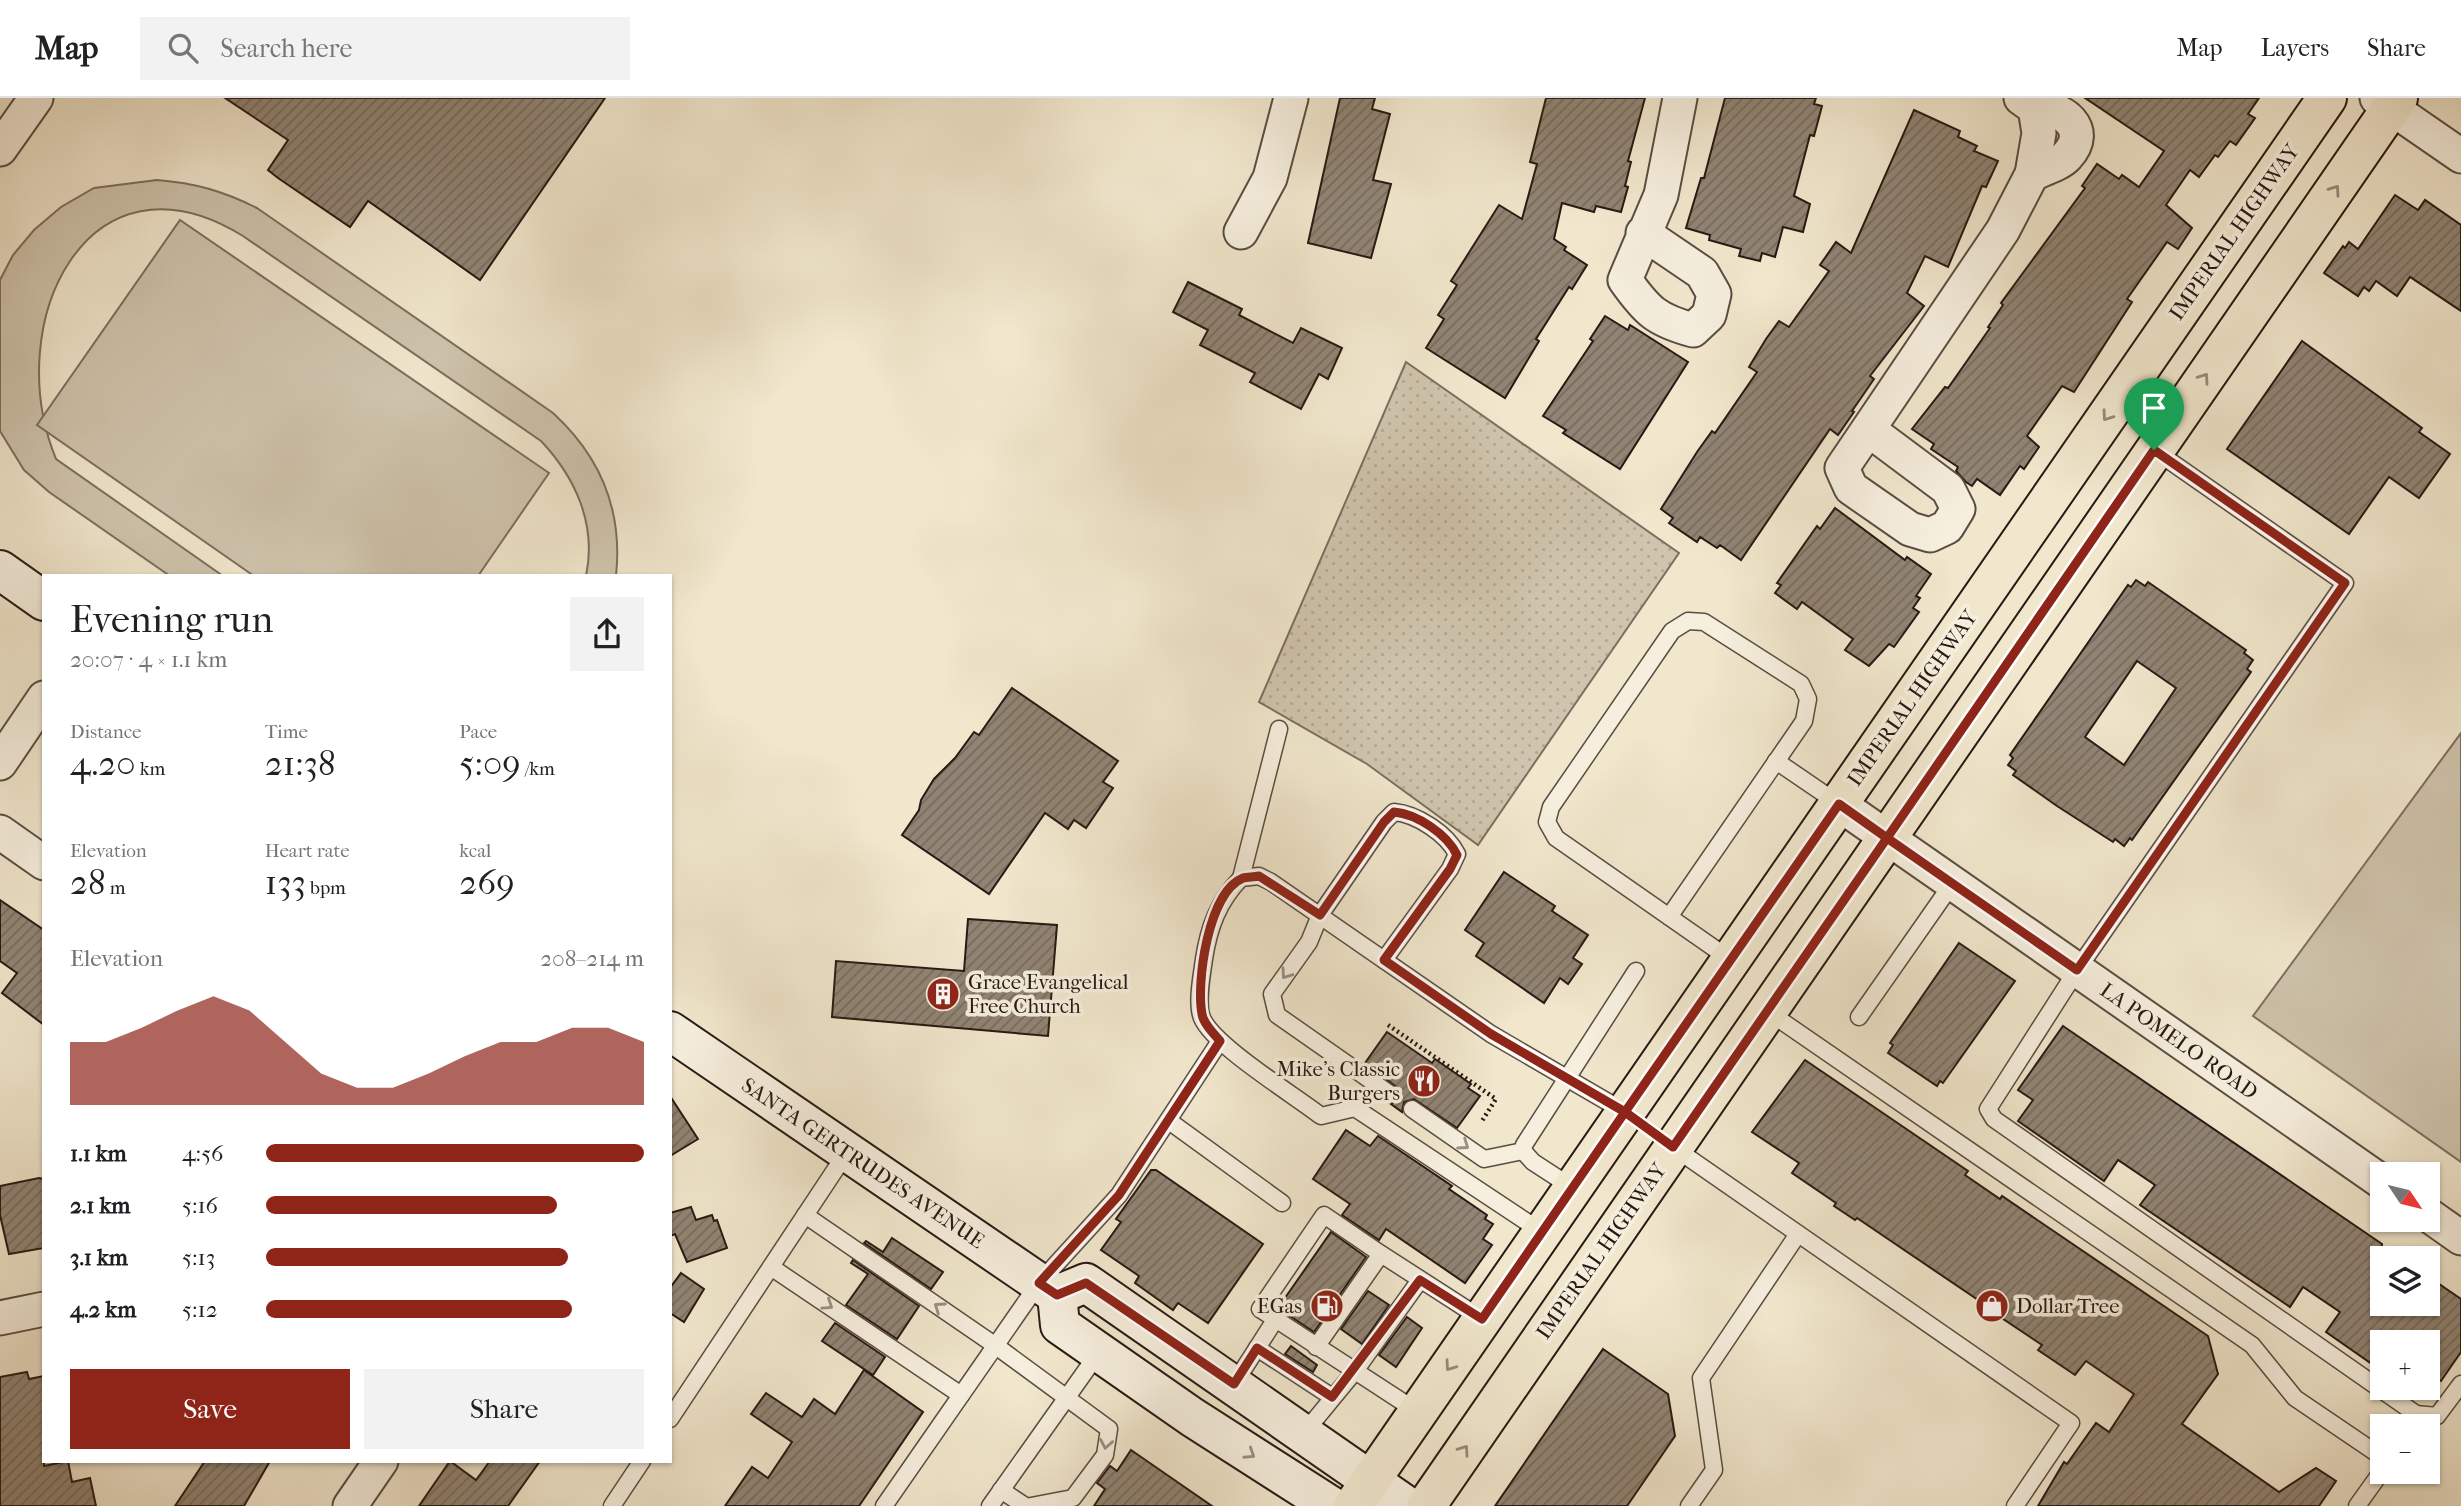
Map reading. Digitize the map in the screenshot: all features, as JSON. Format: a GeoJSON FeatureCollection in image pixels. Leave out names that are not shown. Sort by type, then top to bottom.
{"type":"FeatureCollection","features":[{"type":"Feature","properties":{"kind":"main road","name":"IMPERIAL HIGHWAY"},"geometry":{"type":"LineString","coordinates":[[1362,1493],[2327,98]]}},
{"type":"Feature","properties":{"kind":"main road","name":"IMPERIAL HIGHWAY"},"geometry":{"type":"LineString","coordinates":[[1426,1506],[2154,450],[2389,101]]}},
{"type":"Feature","properties":{"kind":"main road"},"geometry":{"type":"LineString","coordinates":[[0,570],[42,600]]}},
{"type":"Feature","properties":{"kind":"main road","name":"SANTA GERTRUDES AVENUE"},"geometry":{"type":"LineString","coordinates":[[672,1032],[1048,1289]]}},
{"type":"Feature","properties":{"kind":"main road"},"geometry":{"type":"LineString","coordinates":[[1625,1112],[1673,1147]]}},
{"type":"Feature","properties":{"kind":"main road"},"geometry":{"type":"LineString","coordinates":[[1331,1506],[1060,1325],[1048,1289],[1086,1283],[1304,1433],[1362,1493],[1407,1506]]}},
{"type":"Feature","properties":{"kind":"street"},"geometry":{"type":"LineString","coordinates":[[0,149],[36,98]]}},
{"type":"Feature","properties":{"kind":"street"},"geometry":{"type":"LineString","coordinates":[[1241,232],[1270,178],[1291,98]]}},
{"type":"Feature","properties":{"kind":"street"},"geometry":{"type":"LineString","coordinates":[[1643,233],[1661,195],[1680,98]]}},
{"type":"Feature","properties":{"kind":"street"},"geometry":{"type":"LineString","coordinates":[[2389,101],[2461,156]]}},
{"type":"Feature","properties":{"kind":"street"},"geometry":{"type":"LineString","coordinates":[[1869,430],[2003,230],[2032,174],[2039,133],[2028,103]]}},
{"type":"Feature","properties":{"kind":"street"},"geometry":{"type":"LineString","coordinates":[[0,763],[42,701]]}},
{"type":"Feature","properties":{"kind":"street","name":"LA POMELO ROAD"},"geometry":{"type":"LineString","coordinates":[[1839,804],[2370,1174]]}},
{"type":"Feature","properties":{"kind":"street"},"geometry":{"type":"LineString","coordinates":[[0,832],[42,862]]}},
{"type":"Feature","properties":{"kind":"street"},"geometry":{"type":"LineString","coordinates":[[2440,1223],[2461,1238]]}},
{"type":"Feature","properties":{"kind":"street"},"geometry":{"type":"LineString","coordinates":[[0,1318],[42,1309]]}},
{"type":"Feature","properties":{"kind":"street"},"geometry":{"type":"LineString","coordinates":[[350,1506],[380,1463]]}},
{"type":"Feature","properties":{"kind":"lane"},"geometry":{"type":"LineString","coordinates":[[2154,450],[2345,583],[2077,970],[1988,1109],[1994,1119],[2416,1414],[2437,1416],[2461,1384]]}},
{"type":"Feature","properties":{"kind":"lane"},"geometry":{"type":"LineString","coordinates":[[1669,917],[1804,721],[1808,699],[1801,684],[1704,622],[1688,621],[1672,631],[1551,807],[1547,822],[1556,838],[1669,917],[1731,960]]}},
{"type":"Feature","properties":{"kind":"lane"},"geometry":{"type":"LineString","coordinates":[[1279,729],[1241,878],[1222,902],[1208,932],[1202,975],[1202,1017],[1220,1041],[1321,1116],[1355,1108],[1542,1232]]}},
{"type":"Feature","properties":{"kind":"lane"},"geometry":{"type":"LineString","coordinates":[[1776,761],[1839,804]]}},
{"type":"Feature","properties":{"kind":"lane"},"geometry":{"type":"LineString","coordinates":[[1384,960],[1450,869],[1457,855],[1451,842],[1409,813],[1394,812],[1384,822],[1320,915],[1309,942],[1272,994],[1277,1015],[1390,1094]]}},
{"type":"Feature","properties":{"kind":"lane"},"geometry":{"type":"LineString","coordinates":[[1241,878],[1259,876],[1320,915],[1491,1034],[1625,1112]]}},
{"type":"Feature","properties":{"kind":"lane"},"geometry":{"type":"LineString","coordinates":[[1859,1017],[1952,884]]}},
{"type":"Feature","properties":{"kind":"lane"},"geometry":{"type":"LineString","coordinates":[[1523,1151],[1524,1144],[1636,971]]}},
{"type":"Feature","properties":{"kind":"lane"},"geometry":{"type":"LineString","coordinates":[[1767,1012],[2252,1345],[2295,1398],[2370,1449]]}},
{"type":"Feature","properties":{"kind":"lane"},"geometry":{"type":"LineString","coordinates":[[884,1506],[996,1346],[1048,1289],[1119,1195],[1220,1041]]}},
{"type":"Feature","properties":{"kind":"lane"},"geometry":{"type":"LineString","coordinates":[[1412,1109],[1484,1159],[1523,1151]]}},
{"type":"Feature","properties":{"kind":"lane"},"geometry":{"type":"LineString","coordinates":[[1169,1121],[1282,1203]]}},
{"type":"Feature","properties":{"kind":"lane"},"geometry":{"type":"LineString","coordinates":[[1673,1147],[2071,1423],[2015,1506]]}},
{"type":"Feature","properties":{"kind":"lane"},"geometry":{"type":"LineString","coordinates":[[1523,1151],[1533,1162],[1573,1188]]}},
{"type":"Feature","properties":{"kind":"lane"},"geometry":{"type":"LineString","coordinates":[[672,1416],[847,1152]]}},
{"type":"Feature","properties":{"kind":"lane"},"geometry":{"type":"LineString","coordinates":[[805,1215],[996,1346],[1109,1429],[1105,1455],[1073,1498],[1031,1506]]}},
{"type":"Feature","properties":{"kind":"lane"},"geometry":{"type":"LineString","coordinates":[[1418,1412],[1260,1309],[1324,1215],[1482,1319]]}},
{"type":"Feature","properties":{"kind":"lane"},"geometry":{"type":"LineString","coordinates":[[1689,1506],[1714,1470],[1701,1378],[1798,1234]]}},
{"type":"Feature","properties":{"kind":"lane"},"geometry":{"type":"LineString","coordinates":[[1316,1347],[1381,1254]]}},
{"type":"Feature","properties":{"kind":"lane"},"geometry":{"type":"LineString","coordinates":[[771,1267],[961,1395]]}},
{"type":"Feature","properties":{"kind":"lane"},"geometry":{"type":"LineString","coordinates":[[1304,1433],[1354,1371],[1420,1280]]}},
{"type":"Feature","properties":{"kind":"lane"},"geometry":{"type":"LineString","coordinates":[[1234,1384],[1275,1320]]}},
{"type":"Feature","properties":{"kind":"lane"},"geometry":{"type":"LineString","coordinates":[[1257,1348],[1332,1397]]}},
{"type":"Feature","properties":{"kind":"lane"},"geometry":{"type":"LineString","coordinates":[[990,1506],[1099,1352]]}},
{"type":"Feature","properties":{"kind":"lane"},"geometry":{"type":"LineString","coordinates":[[612,1506],[641,1463]]}},
{"type":"Feature","properties":{"kind":"lane"},"geometry":{"type":"LineString","coordinates":[[2357,1506],[2373,1484]]}},
{"type":"Feature","properties":{"kind":"lane"},"geometry":{"type":"LineString","coordinates":[[1001,1490],[1025,1506]]}},
{"type":"Feature","properties":{"kind":"path"},"geometry":{"type":"LineString","coordinates":[[1388,1025],[1496,1099],[1482,1121]]}},
{"type":"Feature","properties":{"kind":"shaded area"},"geometry":{"type":"Polygon","coordinates":[[[157,180],[184,183],[232,197],[257,208],[553,413],[584,448],[605,487],[616,529],[616,574],[586,574],[588,538],[580,502],[564,470],[541,441],[243,236],[188,212],[141,211],[101,229],[70,260],[50,303],[40,353],[42,406],[56,459],[220,574],[167,574],[49,492],[24,470],[0,431],[0,280],[13,255],[34,230],[61,207],[94,188],[157,180]]]}},
{"type":"Feature","properties":{"kind":"shaded area"},"geometry":{"type":"Polygon","coordinates":[[[180,220],[549,473],[479,574],[251,574],[37,425],[180,220]]]}},
{"type":"Feature","properties":{"kind":"shaded area"},"geometry":{"type":"Polygon","coordinates":[[[1406,362],[1679,553],[1478,845],[1367,764],[1259,702],[1406,362]]]}},
{"type":"Feature","properties":{"kind":"shaded area"},"geometry":{"type":"Polygon","coordinates":[[[2461,733],[2461,1162],[2253,1016],[2461,733]]]}},
{"type":"Feature","properties":{"kind":"building"},"geometry":{"type":"Polygon","coordinates":[[[225,98],[605,98],[480,280],[368,201],[350,227],[278,178],[268,170],[288,140],[225,98]]]}},
{"type":"Feature","properties":{"kind":"building"},"geometry":{"type":"Polygon","coordinates":[[[1340,98],[1375,98],[1372,109],[1390,114],[1373,180],[1391,184],[1371,258],[1308,243],[1340,98]]]}},
{"type":"Feature","properties":{"kind":"building"},"geometry":{"type":"Polygon","coordinates":[[[1546,98],[1645,98],[1628,161],[1631,162],[1625,186],[1628,187],[1621,212],[1596,206],[1594,212],[1562,203],[1554,239],[1566,247],[1564,250],[1587,265],[1572,289],[1569,287],[1536,339],[1539,341],[1505,398],[1426,348],[1444,319],[1438,315],[1457,285],[1451,281],[1499,205],[1522,219],[1537,164],[1530,162],[1546,98]]]}},
{"type":"Feature","properties":{"kind":"building"},"geometry":{"type":"Polygon","coordinates":[[[1725,98],[1816,98],[1814,104],[1822,106],[1814,136],[1810,135],[1794,196],[1810,204],[1803,232],[1783,227],[1775,257],[1762,253],[1760,261],[1739,256],[1741,249],[1709,240],[1710,235],[1686,228],[1701,178],[1704,178],[1725,98]]]}},
{"type":"Feature","properties":{"kind":"building"},"geometry":{"type":"Polygon","coordinates":[[[2085,98],[2259,98],[2248,114],[2255,118],[2236,145],[2230,141],[2218,157],[2215,155],[2199,177],[2190,170],[2166,205],[2192,228],[2178,249],[2167,242],[2127,299],[2132,302],[2074,392],[2062,386],[2027,436],[2039,447],[2024,469],[2020,466],[2000,495],[1977,479],[1972,486],[1966,482],[1956,471],[1958,467],[1931,449],[1934,444],[1912,429],[1945,387],[1948,388],[1990,328],[1988,327],[2003,305],[2001,303],[2085,188],[2082,186],[2097,164],[2119,179],[2122,175],[2139,187],[2164,151],[2085,98]]]}},
{"type":"Feature","properties":{"kind":"building"},"geometry":{"type":"Polygon","coordinates":[[[1914,110],[1960,131],[1958,137],[1977,146],[1974,151],[1998,161],[1986,187],[1982,186],[1948,267],[1925,256],[1907,293],[1924,306],[1870,376],[1874,379],[1838,435],[1830,429],[1741,560],[1720,545],[1717,548],[1700,537],[1697,542],[1669,523],[1673,518],[1661,509],[1697,452],[1712,431],[1715,433],[1757,372],[1749,367],[1766,339],[1779,321],[1789,327],[1829,271],[1820,265],[1836,242],[1851,253],[1914,110]]]}},
{"type":"Feature","properties":{"kind":"building"},"geometry":{"type":"Polygon","coordinates":[[[2395,195],[2418,210],[2425,200],[2461,225],[2461,311],[2410,277],[2397,296],[2376,281],[2369,291],[2364,287],[2358,296],[2324,273],[2343,246],[2345,248],[2349,242],[2358,249],[2395,195]]]}},
{"type":"Feature","properties":{"kind":"building"},"geometry":{"type":"Polygon","coordinates":[[[1188,282],[1242,309],[1239,315],[1293,343],[1301,328],[1342,348],[1328,379],[1319,374],[1301,409],[1250,382],[1255,373],[1200,345],[1208,330],[1173,312],[1188,282]]]}},
{"type":"Feature","properties":{"kind":"building"},"geometry":{"type":"Polygon","coordinates":[[[1605,316],[1628,330],[1630,325],[1688,362],[1620,469],[1563,433],[1566,430],[1543,416],[1593,341],[1590,339],[1605,316]]]}},
{"type":"Feature","properties":{"kind":"building"},"geometry":{"type":"Polygon","coordinates":[[[2302,341],[2422,428],[2419,432],[2450,454],[2419,498],[2389,477],[2349,534],[2227,449],[2302,341]]]}},
{"type":"Feature","properties":{"kind":"building"},"geometry":{"type":"Polygon","coordinates":[[[1835,508],[1905,560],[1907,557],[1931,574],[1916,596],[1920,598],[1913,608],[1919,612],[1894,647],[1889,644],[1869,666],[1845,650],[1853,639],[1802,602],[1797,609],[1775,593],[1781,585],[1777,583],[1817,526],[1820,529],[1835,508]]]}},
{"type":"Feature","properties":{"kind":"building"},"geometry":{"type":"Polygon","coordinates":[[[2136,580],[2145,586],[2148,582],[2246,650],[2244,653],[2253,660],[2247,669],[2251,672],[2132,840],[2130,838],[2124,846],[2115,839],[2113,842],[2057,806],[2013,775],[2016,771],[2008,765],[2013,758],[2010,755],[2128,585],[2131,587],[2136,580]],[[2137,661],[2085,737],[2124,765],[2176,688],[2137,661]]]}},
{"type":"Feature","properties":{"kind":"building"},"geometry":{"type":"Polygon","coordinates":[[[1012,688],[1118,761],[1103,782],[1113,788],[1086,828],[1074,820],[1068,829],[1045,813],[989,894],[902,835],[919,810],[921,800],[934,779],[955,758],[974,732],[979,735],[1012,688]]]}},
{"type":"Feature","properties":{"kind":"building"},"geometry":{"type":"Polygon","coordinates":[[[1504,872],[1555,906],[1552,911],[1588,935],[1573,958],[1582,964],[1568,984],[1560,978],[1544,1003],[1476,956],[1484,943],[1465,930],[1504,872]]]}},
{"type":"Feature","properties":{"kind":"building"},"geometry":{"type":"Polygon","coordinates":[[[0,900],[42,929],[42,1023],[2,993],[17,973],[0,961],[0,900]]]}},
{"type":"Feature","properties":{"kind":"building","name":"Grace Evangelical Free Church"},"geometry":{"type":"Polygon","coordinates":[[[968,919],[1057,925],[1048,1036],[832,1017],[836,961],[964,971],[968,919]]]}},
{"type":"Feature","properties":{"kind":"building"},"geometry":{"type":"Polygon","coordinates":[[[1959,943],[2015,981],[1943,1083],[1940,1081],[1937,1086],[1888,1053],[1893,1045],[1890,1043],[1959,943]]]}},
{"type":"Feature","properties":{"kind":"building"},"geometry":{"type":"Polygon","coordinates":[[[2063,1026],[2382,1244],[2370,1246],[2370,1316],[2440,1316],[2440,1285],[2461,1299],[2461,1352],[2441,1381],[2440,1330],[2370,1330],[2370,1363],[2326,1332],[2340,1312],[2303,1287],[2290,1307],[2140,1205],[2155,1185],[2118,1160],[2104,1181],[2018,1121],[2033,1100],[2018,1090],[2063,1026]]]}},
{"type":"Feature","properties":{"kind":"building","name":"Mike's Classic Burgers"},"geometry":{"type":"Polygon","coordinates":[[[1387,1032],[1432,1063],[1435,1059],[1471,1084],[1468,1088],[1480,1096],[1457,1128],[1414,1099],[1404,1102],[1402,1112],[1391,1104],[1399,1099],[1399,1089],[1365,1063],[1387,1032]]]}},
{"type":"Feature","properties":{"kind":"building"},"geometry":{"type":"Polygon","coordinates":[[[1805,1060],[1968,1171],[1965,1175],[2000,1199],[2002,1196],[2208,1336],[2218,1374],[2182,1424],[2279,1492],[2316,1468],[2336,1481],[2319,1506],[2038,1506],[2064,1462],[2067,1464],[2096,1423],[2109,1432],[2134,1394],[2086,1361],[2075,1375],[2038,1350],[2042,1345],[2000,1317],[1998,1320],[1978,1306],[1981,1302],[1857,1218],[1855,1220],[1834,1206],[1836,1203],[1792,1173],[1799,1163],[1752,1132],[1805,1060]]]}},
{"type":"Feature","properties":{"kind":"building"},"geometry":{"type":"Polygon","coordinates":[[[672,1099],[698,1139],[672,1155],[672,1099]]]}},
{"type":"Feature","properties":{"kind":"building"},"geometry":{"type":"Polygon","coordinates":[[[1346,1130],[1370,1146],[1378,1136],[1452,1186],[1449,1189],[1487,1215],[1485,1219],[1493,1224],[1483,1239],[1492,1245],[1465,1283],[1386,1229],[1379,1240],[1342,1215],[1350,1204],[1313,1179],[1346,1130]]]}},
{"type":"Feature","properties":{"kind":"building"},"geometry":{"type":"Polygon","coordinates":[[[1151,1170],[1156,1170],[1263,1244],[1208,1323],[1178,1303],[1173,1310],[1135,1283],[1139,1276],[1101,1250],[1121,1222],[1116,1219],[1151,1170]]]}},
{"type":"Feature","properties":{"kind":"building"},"geometry":{"type":"Polygon","coordinates":[[[42,1179],[42,1248],[9,1254],[0,1215],[0,1186],[42,1179]]]}},
{"type":"Feature","properties":{"kind":"building"},"geometry":{"type":"Polygon","coordinates":[[[691,1207],[696,1220],[712,1215],[714,1221],[717,1220],[727,1248],[687,1262],[675,1234],[672,1235],[672,1212],[691,1207]]]}},
{"type":"Feature","properties":{"kind":"building"},"geometry":{"type":"Polygon","coordinates":[[[1331,1232],[1366,1257],[1314,1332],[1278,1308],[1331,1232]]]}},
{"type":"Feature","properties":{"kind":"building"},"geometry":{"type":"Polygon","coordinates":[[[892,1238],[943,1272],[931,1289],[864,1243],[866,1241],[883,1252],[892,1238]]]}},
{"type":"Feature","properties":{"kind":"building"},"geometry":{"type":"Polygon","coordinates":[[[853,1260],[919,1306],[897,1339],[846,1305],[868,1274],[851,1263],[853,1260]]]}},
{"type":"Feature","properties":{"kind":"building"},"geometry":{"type":"Polygon","coordinates":[[[681,1273],[704,1289],[684,1322],[672,1314],[672,1285],[681,1273]]]}},
{"type":"Feature","properties":{"kind":"building"},"geometry":{"type":"Polygon","coordinates":[[[1368,1291],[1389,1305],[1362,1344],[1341,1329],[1368,1291]]]}},
{"type":"Feature","properties":{"kind":"building"},"geometry":{"type":"Polygon","coordinates":[[[1407,1317],[1422,1328],[1396,1367],[1379,1355],[1407,1317]]]}},
{"type":"Feature","properties":{"kind":"building"},"geometry":{"type":"Polygon","coordinates":[[[835,1323],[885,1357],[873,1375],[822,1341],[835,1323]]]}},
{"type":"Feature","properties":{"kind":"building"},"geometry":{"type":"Polygon","coordinates":[[[1291,1346],[1317,1365],[1313,1372],[1285,1354],[1291,1346]]]}},
{"type":"Feature","properties":{"kind":"building"},"geometry":{"type":"Polygon","coordinates":[[[1603,1349],[1668,1394],[1675,1436],[1627,1506],[1495,1506],[1603,1349]]]}},
{"type":"Feature","properties":{"kind":"building"},"geometry":{"type":"Polygon","coordinates":[[[864,1370],[923,1412],[859,1506],[725,1506],[752,1467],[768,1478],[792,1442],[751,1414],[766,1393],[802,1417],[814,1399],[835,1414],[864,1370]]]}},
{"type":"Feature","properties":{"kind":"building"},"geometry":{"type":"Polygon","coordinates":[[[27,1372],[29,1379],[42,1376],[42,1463],[44,1466],[68,1463],[72,1482],[90,1478],[96,1506],[0,1506],[0,1377],[27,1372]]]}},
{"type":"Feature","properties":{"kind":"building"},"geometry":{"type":"Polygon","coordinates":[[[1131,1450],[1212,1506],[1094,1506],[1105,1489],[1097,1483],[1110,1466],[1117,1471],[1131,1450]]]}},
{"type":"Feature","properties":{"kind":"building"},"geometry":{"type":"Polygon","coordinates":[[[204,1463],[269,1463],[244,1506],[175,1506],[204,1463]]]}},
{"type":"Feature","properties":{"kind":"building"},"geometry":{"type":"Polygon","coordinates":[[[449,1463],[453,1463],[476,1480],[489,1463],[539,1463],[508,1506],[419,1506],[449,1463]]]}},
{"type":"Feature","properties":{"kind":"place","name":"Grace Evangelical Free Church"},"geometry":{"type":"Point","coordinates":[943,994]}},
{"type":"Feature","properties":{"kind":"place","name":"Mike's Classic Burgers"},"geometry":{"type":"Point","coordinates":[1424,1081]}},
{"type":"Feature","properties":{"kind":"place","name":"EGas"},"geometry":{"type":"Point","coordinates":[1327,1306]}},
{"type":"Feature","properties":{"kind":"place","name":"Dollar Tree"},"geometry":{"type":"Point","coordinates":[1992,1306]}},
{"type":"Feature","properties":{"kind":"route"},"geometry":{"type":"LineString","coordinates":[[2154,450],[1887,838],[1839,804],[1625,1112],[1491,1034],[1384,960],[1450,869],[1457,855],[1451,842],[1409,813],[1394,812],[1384,822],[1320,915],[1259,876],[1241,878],[1230,890],[1208,932],[1202,975],[1202,1017],[1220,1041],[1119,1195],[1039,1283],[1057,1295],[1086,1283],[1234,1384],[1257,1348],[1332,1397],[1420,1280],[1482,1319],[1625,1112],[1673,1147],[1887,838],[2077,970],[2345,583],[2154,450]]}}]}
